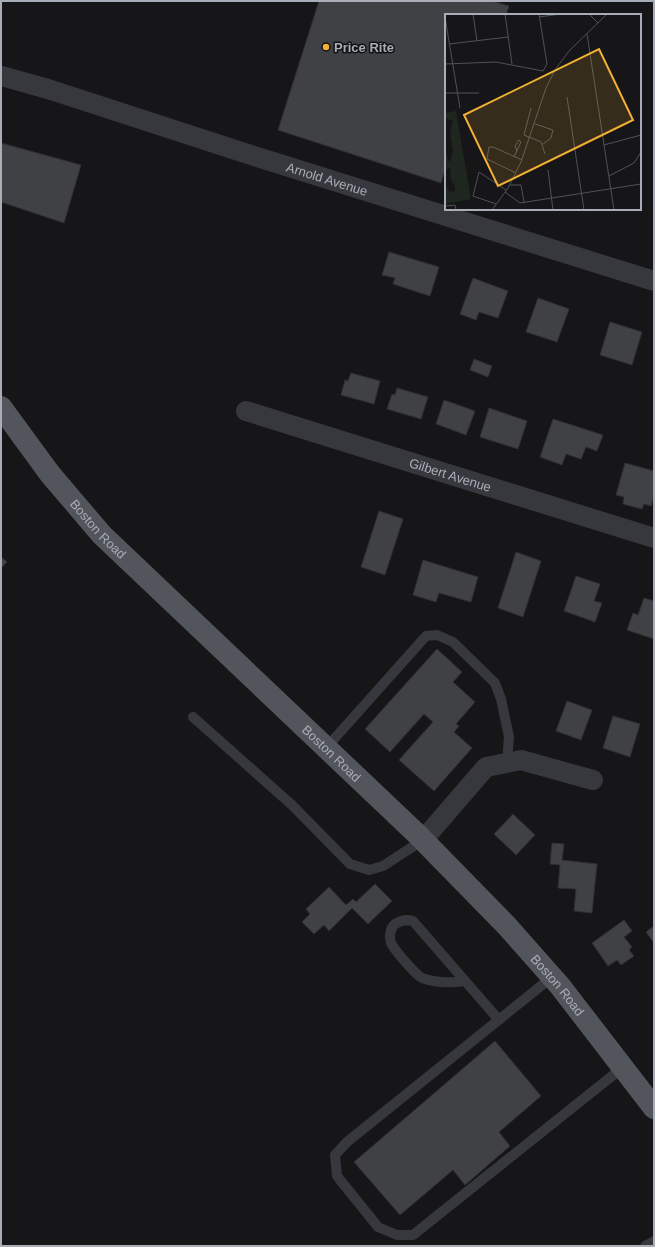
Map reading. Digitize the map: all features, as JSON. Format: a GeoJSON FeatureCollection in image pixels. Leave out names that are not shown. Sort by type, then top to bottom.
{"type":"FeatureCollection","features":[{"type":"Feature","properties":{"kind":"main road","name":"Boston Road"},"geometry":{"type":"LineString","coordinates":[[1,408],[50,474],[102,535],[423,840],[507,926],[552,977],[654,1108]]}},
{"type":"Feature","properties":{"kind":"street","name":"Arnold Avenue"},"geometry":{"type":"LineString","coordinates":[[1,76],[48,89],[251,155],[654,281]]}},
{"type":"Feature","properties":{"kind":"street","name":"Gilbert Avenue"},"geometry":{"type":"LineString","coordinates":[[246,412],[654,538]]}},
{"type":"Feature","properties":{"kind":"street"},"geometry":{"type":"LineString","coordinates":[[423,840],[486,767],[521,760],[593,780]]}},
{"type":"Feature","properties":{"kind":"lane"},"geometry":{"type":"LineString","coordinates":[[326,748],[426,636],[438,635],[453,642],[494,683],[501,699],[509,737],[507,763]]}},
{"type":"Feature","properties":{"kind":"lane"},"geometry":{"type":"LineString","coordinates":[[193,717],[292,805],[350,864],[369,870],[383,866],[423,840]]}},
{"type":"Feature","properties":{"kind":"lane"},"geometry":{"type":"LineString","coordinates":[[465,981],[449,983],[421,977],[403,959],[391,943],[390,932],[393,926],[399,921],[408,919],[413,921],[499,1020]]}},
{"type":"Feature","properties":{"kind":"lane"},"geometry":{"type":"LineString","coordinates":[[552,977],[347,1142],[335,1155],[336,1176],[378,1227],[397,1235],[413,1235],[622,1068]]}},
{"type":"Feature","properties":{"kind":"lane"},"geometry":{"type":"LineString","coordinates":[[645,1246],[654,1241]]}},
{"type":"Feature","properties":{"kind":"building"},"geometry":{"type":"Polygon","coordinates":[[[319,1],[492,1],[509,6],[506,14],[445,14],[445,169],[441,183],[278,130],[319,1]]]}},
{"type":"Feature","properties":{"kind":"building"},"geometry":{"type":"Polygon","coordinates":[[[1,143],[81,165],[64,223],[1,202],[1,143]]]}},
{"type":"Feature","properties":{"kind":"building"},"geometry":{"type":"Polygon","coordinates":[[[389,252],[439,267],[430,296],[393,284],[395,278],[382,275],[389,252]]]}},
{"type":"Feature","properties":{"kind":"building"},"geometry":{"type":"Polygon","coordinates":[[[473,278],[508,291],[498,318],[479,312],[476,320],[460,314],[473,278]]]}},
{"type":"Feature","properties":{"kind":"building"},"geometry":{"type":"Polygon","coordinates":[[[538,298],[569,309],[557,342],[526,332],[538,298]]]}},
{"type":"Feature","properties":{"kind":"building"},"geometry":{"type":"Polygon","coordinates":[[[610,322],[642,332],[632,365],[600,355],[610,322]]]}},
{"type":"Feature","properties":{"kind":"building"},"geometry":{"type":"Polygon","coordinates":[[[474,359],[492,366],[488,377],[470,370],[474,359]]]}},
{"type":"Feature","properties":{"kind":"building"},"geometry":{"type":"Polygon","coordinates":[[[351,373],[380,381],[374,404],[341,395],[345,380],[348,381],[351,373]]]}},
{"type":"Feature","properties":{"kind":"building"},"geometry":{"type":"Polygon","coordinates":[[[397,388],[428,397],[421,419],[387,409],[392,394],[395,395],[397,388]]]}},
{"type":"Feature","properties":{"kind":"building"},"geometry":{"type":"Polygon","coordinates":[[[444,400],[475,411],[466,435],[436,424],[444,400]]]}},
{"type":"Feature","properties":{"kind":"building"},"geometry":{"type":"Polygon","coordinates":[[[489,408],[527,421],[518,449],[480,437],[489,408]]]}},
{"type":"Feature","properties":{"kind":"building"},"geometry":{"type":"Polygon","coordinates":[[[553,419],[603,435],[597,451],[586,447],[581,459],[566,454],[562,465],[540,457],[553,419]]]}},
{"type":"Feature","properties":{"kind":"building"},"geometry":{"type":"Polygon","coordinates":[[[625,463],[654,471],[654,496],[651,506],[644,504],[642,509],[623,504],[624,497],[616,495],[625,463]]]}},
{"type":"Feature","properties":{"kind":"building"},"geometry":{"type":"Polygon","coordinates":[[[379,511],[403,519],[385,575],[361,567],[379,511]]]}},
{"type":"Feature","properties":{"kind":"building"},"geometry":{"type":"Polygon","coordinates":[[[516,552],[541,561],[523,617],[498,608],[516,552]]]}},
{"type":"Feature","properties":{"kind":"building"},"geometry":{"type":"Polygon","coordinates":[[[1,557],[7,562],[1,568],[1,557]]]}},
{"type":"Feature","properties":{"kind":"building"},"geometry":{"type":"Polygon","coordinates":[[[423,560],[478,577],[471,602],[439,593],[436,602],[413,595],[423,560]]]}},
{"type":"Feature","properties":{"kind":"building"},"geometry":{"type":"Polygon","coordinates":[[[576,576],[600,584],[594,601],[602,603],[595,622],[564,611],[576,576]]]}},
{"type":"Feature","properties":{"kind":"building"},"geometry":{"type":"Polygon","coordinates":[[[644,598],[654,601],[654,639],[627,630],[633,613],[638,615],[644,598]]]}},
{"type":"Feature","properties":{"kind":"building"},"geometry":{"type":"Polygon","coordinates":[[[437,649],[462,672],[453,682],[475,702],[456,724],[459,726],[454,732],[472,748],[434,791],[399,760],[433,722],[424,714],[390,752],[365,729],[437,649]]]}},
{"type":"Feature","properties":{"kind":"building"},"geometry":{"type":"Polygon","coordinates":[[[567,701],[592,710],[581,740],[556,731],[567,701]]]}},
{"type":"Feature","properties":{"kind":"building"},"geometry":{"type":"Polygon","coordinates":[[[613,716],[640,724],[630,757],[603,748],[613,716]]]}},
{"type":"Feature","properties":{"kind":"building"},"geometry":{"type":"Polygon","coordinates":[[[513,814],[535,835],[516,855],[494,834],[513,814]]]}},
{"type":"Feature","properties":{"kind":"building"},"geometry":{"type":"Polygon","coordinates":[[[552,843],[564,844],[562,860],[597,864],[592,913],[574,911],[576,889],[558,888],[560,865],[550,864],[552,843]]]}},
{"type":"Feature","properties":{"kind":"building"},"geometry":{"type":"Polygon","coordinates":[[[375,884],[392,901],[368,924],[352,908],[329,931],[324,925],[314,934],[302,922],[310,914],[306,909],[329,887],[346,905],[353,899],[356,902],[375,884]]]}},
{"type":"Feature","properties":{"kind":"building"},"geometry":{"type":"Polygon","coordinates":[[[624,920],[632,931],[624,937],[632,947],[629,950],[634,956],[621,965],[617,960],[608,966],[592,943],[624,920]]]}},
{"type":"Feature","properties":{"kind":"building"},"geometry":{"type":"Polygon","coordinates":[[[654,926],[654,943],[646,932],[654,926]]]}},
{"type":"Feature","properties":{"kind":"building"},"geometry":{"type":"Polygon","coordinates":[[[495,1041],[541,1096],[499,1132],[510,1146],[465,1185],[453,1170],[400,1215],[354,1162],[495,1041]]]}},
{"type":"Feature","properties":{"kind":"place","name":"Price Rite"},"geometry":{"type":"Point","coordinates":[326,47]}}]}
